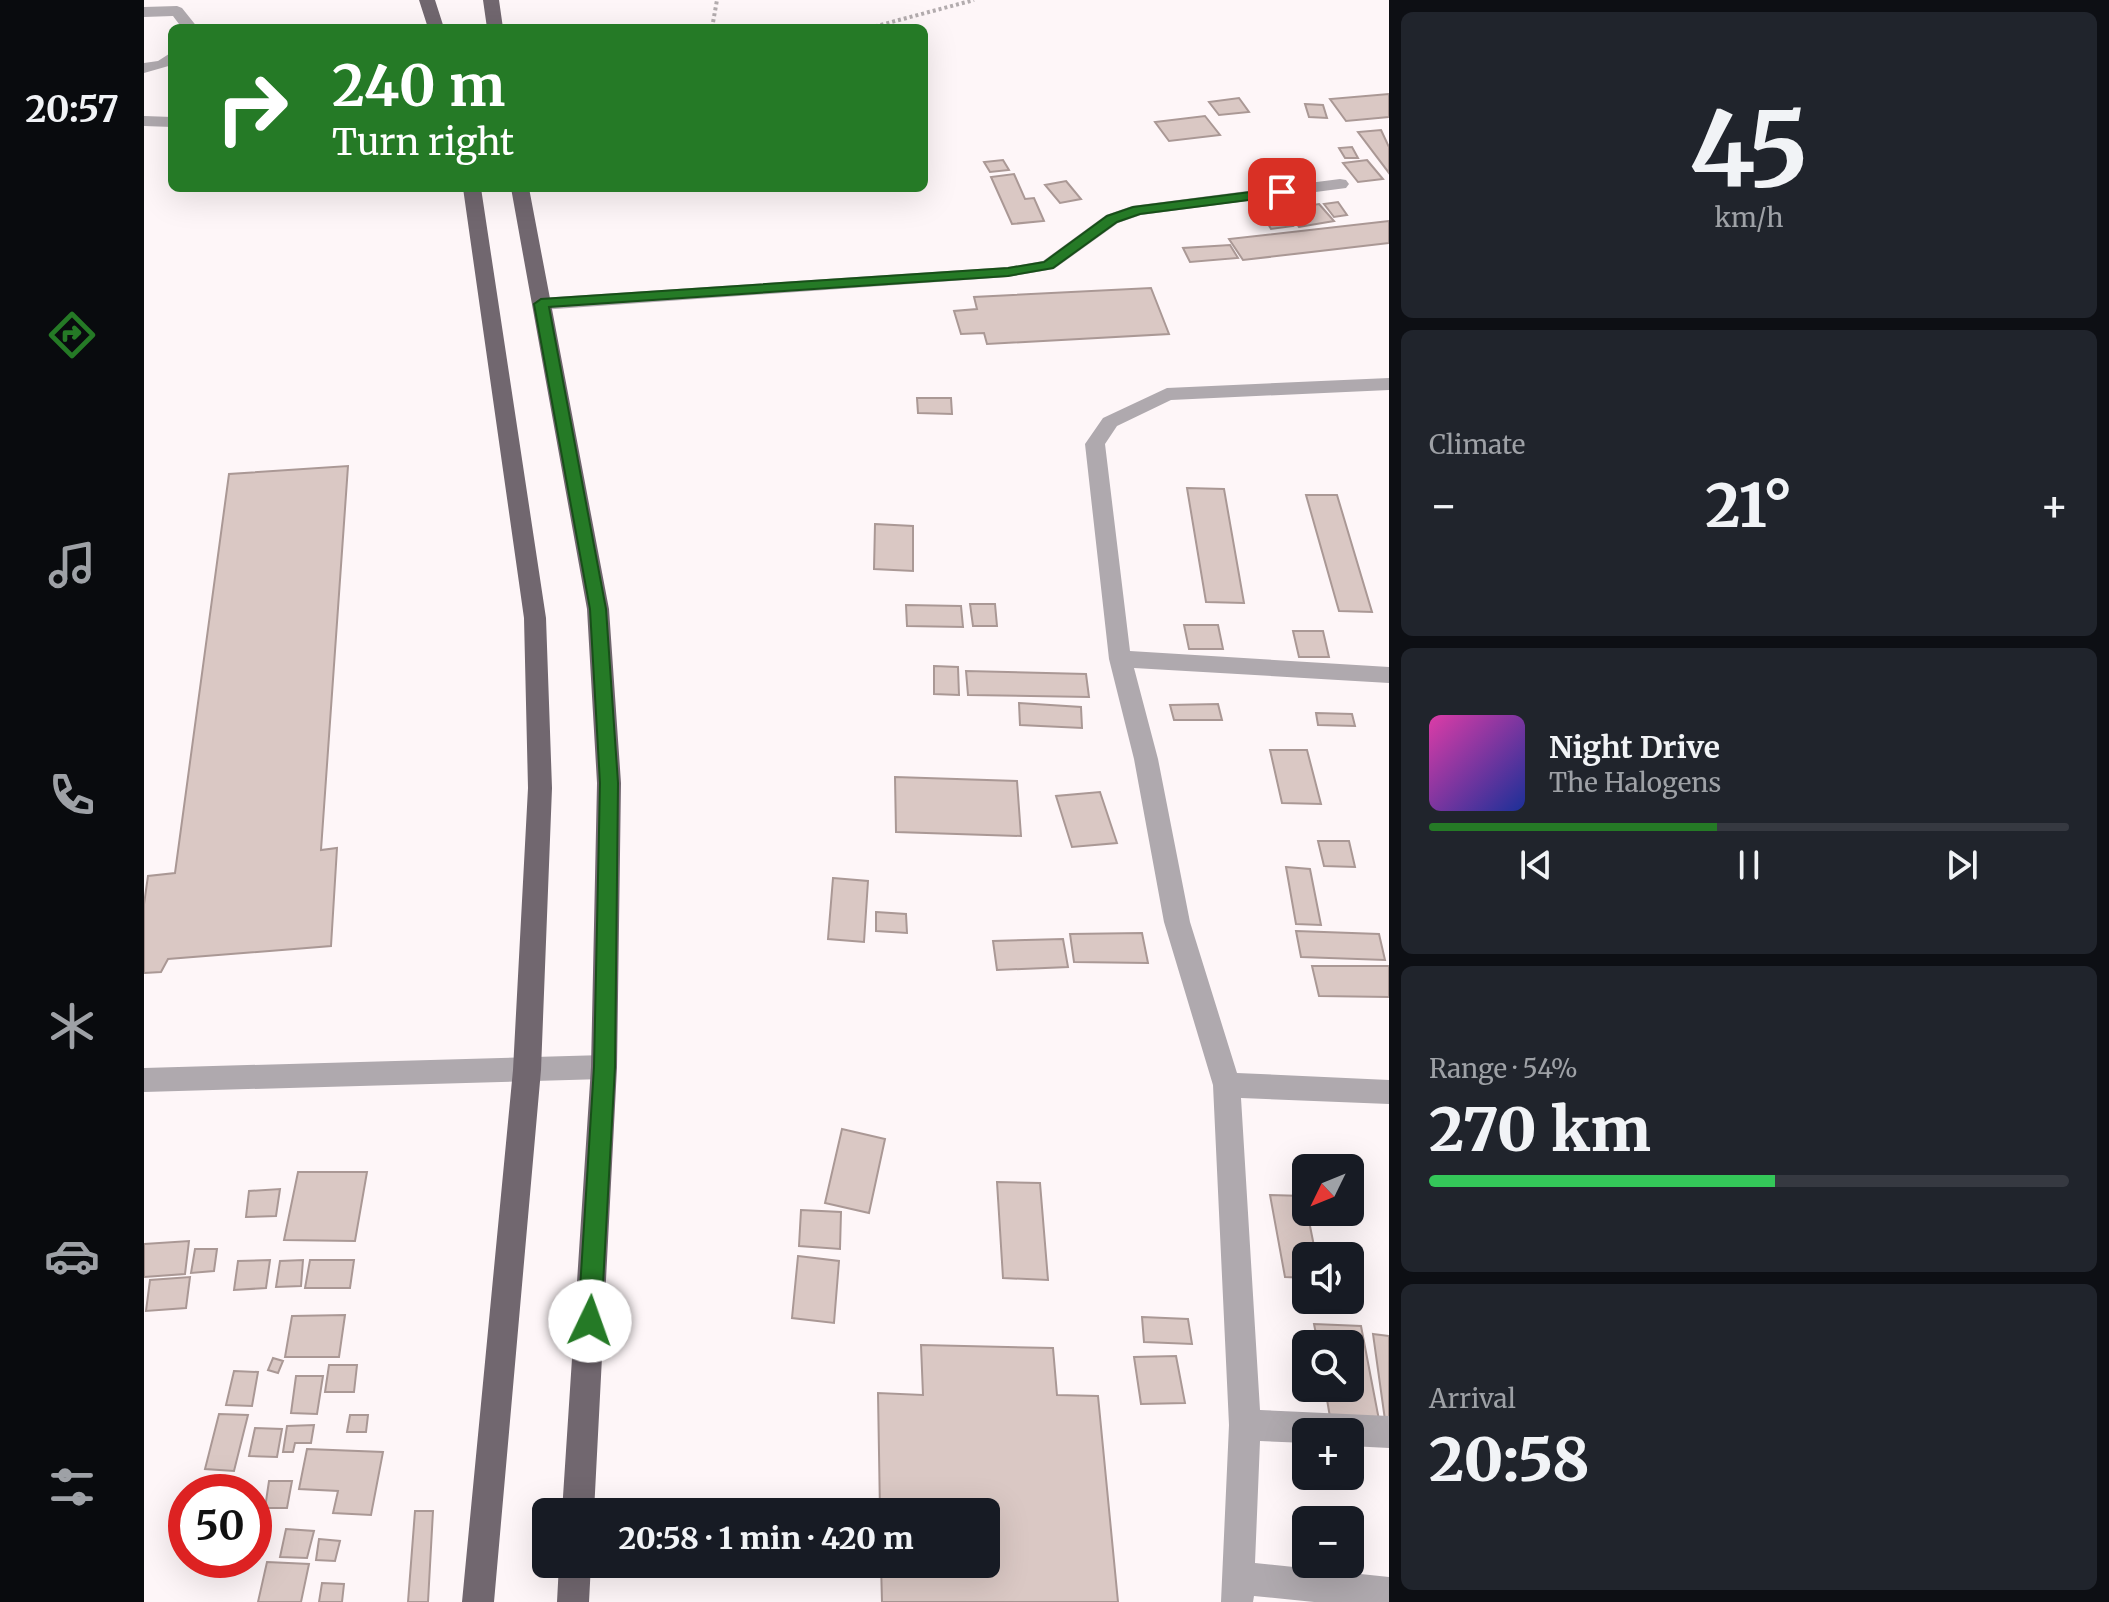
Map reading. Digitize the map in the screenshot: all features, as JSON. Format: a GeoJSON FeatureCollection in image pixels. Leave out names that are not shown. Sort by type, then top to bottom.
{"type":"FeatureCollection","features":[{"type":"Feature","properties":{"kind":"main road"},"geometry":{"type":"LineString","coordinates":[[427,0],[435,24]]}},
{"type":"Feature","properties":{"kind":"main road"},"geometry":{"type":"LineString","coordinates":[[491,0],[494,24]]}},
{"type":"Feature","properties":{"kind":"main road"},"geometry":{"type":"LineString","coordinates":[[473,192],[535,618],[540,788],[527,1070],[478,1602]]}},
{"type":"Feature","properties":{"kind":"main road"},"geometry":{"type":"LineString","coordinates":[[521,192],[598,609],[609,783],[604,1067],[579,1498]]}},
{"type":"Feature","properties":{"kind":"main road"},"geometry":{"type":"LineString","coordinates":[[573,1602],[574,1578]]}},
{"type":"Feature","properties":{"kind":"lane"},"geometry":{"type":"LineString","coordinates":[[144,12],[177,11],[187,24]]}},
{"type":"Feature","properties":{"kind":"lane"},"geometry":{"type":"LineString","coordinates":[[144,68],[163,65],[168,61]]}},
{"type":"Feature","properties":{"kind":"lane"},"geometry":{"type":"LineString","coordinates":[[144,121],[168,122]]}},
{"type":"Feature","properties":{"kind":"lane"},"geometry":{"type":"LineString","coordinates":[[541,304],[1008,272],[1048,265],[1112,219],[1138,210],[1340,184]]}},
{"type":"Feature","properties":{"kind":"lane"},"geometry":{"type":"LineString","coordinates":[[1389,384],[1167,394],[1110,422],[1095,444],[1120,659],[1146,759],[1177,922],[1227,1085],[1245,1425],[1237,1590],[1389,1593]]}},
{"type":"Feature","properties":{"kind":"lane"},"geometry":{"type":"LineString","coordinates":[[1120,659],[1389,675]]}},
{"type":"Feature","properties":{"kind":"lane"},"geometry":{"type":"LineString","coordinates":[[144,1080],[604,1067]]}},
{"type":"Feature","properties":{"kind":"lane"},"geometry":{"type":"LineString","coordinates":[[1227,1085],[1389,1092]]}},
{"type":"Feature","properties":{"kind":"lane"},"geometry":{"type":"LineString","coordinates":[[1245,1425],[1389,1432]]}},
{"type":"Feature","properties":{"kind":"path"},"geometry":{"type":"LineString","coordinates":[[713,24],[717,0]]}},
{"type":"Feature","properties":{"kind":"path"},"geometry":{"type":"LineString","coordinates":[[884,24],[974,0]]}},
{"type":"Feature","properties":{"kind":"building"},"geometry":{"type":"Polygon","coordinates":[[[1389,94],[1389,117],[1346,121],[1330,99],[1389,94]]]}},
{"type":"Feature","properties":{"kind":"building"},"geometry":{"type":"Polygon","coordinates":[[[1239,98],[1249,112],[1219,115],[1209,102],[1239,98]]]}},
{"type":"Feature","properties":{"kind":"building"},"geometry":{"type":"Polygon","coordinates":[[[1305,104],[1323,105],[1327,118],[1309,117],[1305,104]]]}},
{"type":"Feature","properties":{"kind":"building"},"geometry":{"type":"Polygon","coordinates":[[[1205,116],[1220,135],[1169,141],[1155,122],[1205,116]]]}},
{"type":"Feature","properties":{"kind":"building"},"geometry":{"type":"Polygon","coordinates":[[[1381,130],[1389,147],[1389,173],[1358,132],[1381,130]]]}},
{"type":"Feature","properties":{"kind":"building"},"geometry":{"type":"Polygon","coordinates":[[[1352,147],[1358,158],[1345,158],[1339,148],[1352,147]]]}},
{"type":"Feature","properties":{"kind":"building"},"geometry":{"type":"Polygon","coordinates":[[[1003,160],[1009,170],[990,172],[984,162],[1003,160]]]}},
{"type":"Feature","properties":{"kind":"building"},"geometry":{"type":"Polygon","coordinates":[[[1367,160],[1383,179],[1358,182],[1343,163],[1367,160]]]}},
{"type":"Feature","properties":{"kind":"building"},"geometry":{"type":"Polygon","coordinates":[[[1014,174],[1025,199],[1034,198],[1044,221],[1012,224],[991,177],[1014,174]]]}},
{"type":"Feature","properties":{"kind":"building"},"geometry":{"type":"Polygon","coordinates":[[[1066,181],[1081,199],[1060,203],[1045,185],[1066,181]]]}},
{"type":"Feature","properties":{"kind":"building"},"geometry":{"type":"Polygon","coordinates":[[[1338,202],[1347,215],[1334,217],[1324,204],[1338,202]]]}},
{"type":"Feature","properties":{"kind":"building"},"geometry":{"type":"Polygon","coordinates":[[[1319,204],[1334,221],[1299,227],[1286,209],[1319,204]]]}},
{"type":"Feature","properties":{"kind":"building"},"geometry":{"type":"Polygon","coordinates":[[[1286,214],[1293,226],[1271,229],[1264,217],[1286,214]]]}},
{"type":"Feature","properties":{"kind":"building"},"geometry":{"type":"Polygon","coordinates":[[[1389,221],[1389,243],[1243,260],[1229,239],[1389,221]]]}},
{"type":"Feature","properties":{"kind":"building"},"geometry":{"type":"Polygon","coordinates":[[[1230,245],[1238,258],[1190,262],[1183,248],[1230,245]]]}},
{"type":"Feature","properties":{"kind":"building"},"geometry":{"type":"Polygon","coordinates":[[[1151,288],[1169,334],[987,344],[984,333],[961,334],[954,311],[977,309],[974,297],[1151,288]]]}},
{"type":"Feature","properties":{"kind":"building"},"geometry":{"type":"Polygon","coordinates":[[[917,398],[951,398],[952,414],[918,413],[917,398]]]}},
{"type":"Feature","properties":{"kind":"building"},"geometry":{"type":"Polygon","coordinates":[[[348,466],[321,850],[337,848],[331,946],[168,959],[161,972],[144,973],[144,904],[148,876],[175,873],[229,474],[348,466]]]}},
{"type":"Feature","properties":{"kind":"building"},"geometry":{"type":"Polygon","coordinates":[[[1187,488],[1224,489],[1244,603],[1206,602],[1187,488]]]}},
{"type":"Feature","properties":{"kind":"building"},"geometry":{"type":"Polygon","coordinates":[[[1306,495],[1337,495],[1372,612],[1339,611],[1306,495]]]}},
{"type":"Feature","properties":{"kind":"building"},"geometry":{"type":"Polygon","coordinates":[[[875,524],[913,526],[913,571],[874,569],[875,524]]]}},
{"type":"Feature","properties":{"kind":"building"},"geometry":{"type":"Polygon","coordinates":[[[970,604],[995,604],[997,626],[973,626],[970,604]]]}},
{"type":"Feature","properties":{"kind":"building"},"geometry":{"type":"Polygon","coordinates":[[[906,605],[961,606],[963,627],[907,626],[906,605]]]}},
{"type":"Feature","properties":{"kind":"building"},"geometry":{"type":"Polygon","coordinates":[[[1184,625],[1218,625],[1223,649],[1189,649],[1184,625]]]}},
{"type":"Feature","properties":{"kind":"building"},"geometry":{"type":"Polygon","coordinates":[[[1293,631],[1323,631],[1329,657],[1299,657],[1293,631]]]}},
{"type":"Feature","properties":{"kind":"building"},"geometry":{"type":"Polygon","coordinates":[[[934,666],[958,667],[959,695],[934,694],[934,666]]]}},
{"type":"Feature","properties":{"kind":"building"},"geometry":{"type":"Polygon","coordinates":[[[966,671],[1086,674],[1089,697],[968,695],[966,671]]]}},
{"type":"Feature","properties":{"kind":"building"},"geometry":{"type":"Polygon","coordinates":[[[1019,703],[1081,707],[1082,728],[1020,725],[1019,703]]]}},
{"type":"Feature","properties":{"kind":"building"},"geometry":{"type":"Polygon","coordinates":[[[1218,704],[1222,720],[1174,720],[1170,705],[1218,704]]]}},
{"type":"Feature","properties":{"kind":"building"},"geometry":{"type":"Polygon","coordinates":[[[1316,713],[1352,714],[1355,726],[1318,725],[1316,713]]]}},
{"type":"Feature","properties":{"kind":"building"},"geometry":{"type":"Polygon","coordinates":[[[1270,750],[1307,750],[1321,804],[1282,803],[1270,750]]]}},
{"type":"Feature","properties":{"kind":"building"},"geometry":{"type":"Polygon","coordinates":[[[895,777],[1017,781],[1021,836],[896,832],[895,777]]]}},
{"type":"Feature","properties":{"kind":"building"},"geometry":{"type":"Polygon","coordinates":[[[1100,792],[1117,843],[1072,847],[1056,796],[1100,792]]]}},
{"type":"Feature","properties":{"kind":"building"},"geometry":{"type":"Polygon","coordinates":[[[1318,841],[1349,841],[1355,867],[1324,866],[1318,841]]]}},
{"type":"Feature","properties":{"kind":"building"},"geometry":{"type":"Polygon","coordinates":[[[1286,867],[1310,869],[1321,925],[1296,924],[1286,867]]]}},
{"type":"Feature","properties":{"kind":"building"},"geometry":{"type":"Polygon","coordinates":[[[833,878],[868,881],[864,942],[828,939],[833,878]]]}},
{"type":"Feature","properties":{"kind":"building"},"geometry":{"type":"Polygon","coordinates":[[[876,912],[906,914],[907,933],[876,931],[876,912]]]}},
{"type":"Feature","properties":{"kind":"building"},"geometry":{"type":"Polygon","coordinates":[[[1296,931],[1379,934],[1385,960],[1301,957],[1296,931]]]}},
{"type":"Feature","properties":{"kind":"building"},"geometry":{"type":"Polygon","coordinates":[[[1142,933],[1148,963],[1074,962],[1070,934],[1142,933]]]}},
{"type":"Feature","properties":{"kind":"building"},"geometry":{"type":"Polygon","coordinates":[[[1063,939],[1068,967],[997,970],[993,941],[1063,939]]]}},
{"type":"Feature","properties":{"kind":"building"},"geometry":{"type":"Polygon","coordinates":[[[1312,966],[1389,966],[1389,997],[1319,996],[1312,966]]]}},
{"type":"Feature","properties":{"kind":"building"},"geometry":{"type":"Polygon","coordinates":[[[842,1129],[885,1139],[869,1213],[825,1203],[842,1129]]]}},
{"type":"Feature","properties":{"kind":"building"},"geometry":{"type":"Polygon","coordinates":[[[298,1172],[367,1172],[355,1241],[284,1240],[298,1172]]]}},
{"type":"Feature","properties":{"kind":"building"},"geometry":{"type":"Polygon","coordinates":[[[997,1182],[1040,1183],[1048,1280],[1003,1278],[997,1182]]]}},
{"type":"Feature","properties":{"kind":"building"},"geometry":{"type":"Polygon","coordinates":[[[280,1189],[276,1216],[246,1217],[249,1191],[280,1189]]]}},
{"type":"Feature","properties":{"kind":"building"},"geometry":{"type":"Polygon","coordinates":[[[1270,1195],[1292,1196],[1292,1226],[1310,1226],[1313,1242],[1292,1242],[1292,1277],[1285,1277],[1270,1195]]]}},
{"type":"Feature","properties":{"kind":"building"},"geometry":{"type":"Polygon","coordinates":[[[801,1210],[841,1212],[840,1249],[799,1246],[801,1210]]]}},
{"type":"Feature","properties":{"kind":"building"},"geometry":{"type":"Polygon","coordinates":[[[189,1241],[185,1274],[144,1277],[144,1244],[189,1241]]]}},
{"type":"Feature","properties":{"kind":"building"},"geometry":{"type":"Polygon","coordinates":[[[195,1249],[217,1249],[214,1271],[191,1273],[195,1249]]]}},
{"type":"Feature","properties":{"kind":"building"},"geometry":{"type":"Polygon","coordinates":[[[798,1256],[839,1261],[834,1323],[792,1318],[798,1256]]]}},
{"type":"Feature","properties":{"kind":"building"},"geometry":{"type":"Polygon","coordinates":[[[270,1260],[266,1288],[234,1290],[238,1261],[270,1260]]]}},
{"type":"Feature","properties":{"kind":"building"},"geometry":{"type":"Polygon","coordinates":[[[303,1260],[301,1286],[276,1287],[280,1261],[303,1260]]]}},
{"type":"Feature","properties":{"kind":"building"},"geometry":{"type":"Polygon","coordinates":[[[310,1260],[354,1260],[350,1288],[305,1288],[310,1260]]]}},
{"type":"Feature","properties":{"kind":"building"},"geometry":{"type":"Polygon","coordinates":[[[190,1277],[186,1308],[146,1311],[150,1280],[190,1277]]]}},
{"type":"Feature","properties":{"kind":"building"},"geometry":{"type":"Polygon","coordinates":[[[345,1315],[339,1357],[285,1357],[292,1316],[345,1315]]]}},
{"type":"Feature","properties":{"kind":"building"},"geometry":{"type":"Polygon","coordinates":[[[1142,1317],[1188,1319],[1192,1344],[1144,1342],[1142,1317]]]}},
{"type":"Feature","properties":{"kind":"building"},"geometry":{"type":"Polygon","coordinates":[[[1314,1324],[1361,1326],[1362,1330],[1315,1330],[1314,1324]]]}},
{"type":"Feature","properties":{"kind":"building"},"geometry":{"type":"Polygon","coordinates":[[[1373,1334],[1389,1336],[1389,1420],[1385,1420],[1373,1334]]]}},
{"type":"Feature","properties":{"kind":"building"},"geometry":{"type":"Polygon","coordinates":[[[1364,1342],[1379,1420],[1330,1417],[1327,1402],[1364,1402],[1364,1342]]]}},
{"type":"Feature","properties":{"kind":"building"},"geometry":{"type":"Polygon","coordinates":[[[921,1345],[1053,1348],[1057,1395],[1098,1396],[1118,1602],[882,1602],[881,1578],[1000,1578],[1000,1498],[880,1498],[878,1393],[923,1395],[921,1345]]]}},
{"type":"Feature","properties":{"kind":"building"},"geometry":{"type":"Polygon","coordinates":[[[1176,1356],[1185,1403],[1141,1404],[1134,1357],[1176,1356]]]}},
{"type":"Feature","properties":{"kind":"building"},"geometry":{"type":"Polygon","coordinates":[[[273,1358],[283,1361],[278,1373],[268,1370],[273,1358]]]}},
{"type":"Feature","properties":{"kind":"building"},"geometry":{"type":"Polygon","coordinates":[[[329,1365],[357,1365],[354,1392],[325,1392],[329,1365]]]}},
{"type":"Feature","properties":{"kind":"building"},"geometry":{"type":"Polygon","coordinates":[[[234,1371],[258,1372],[252,1406],[226,1405],[234,1371]]]}},
{"type":"Feature","properties":{"kind":"building"},"geometry":{"type":"Polygon","coordinates":[[[296,1376],[323,1376],[317,1414],[291,1413],[296,1376]]]}},
{"type":"Feature","properties":{"kind":"building"},"geometry":{"type":"Polygon","coordinates":[[[219,1414],[248,1415],[234,1471],[205,1469],[219,1414]]]}},
{"type":"Feature","properties":{"kind":"building"},"geometry":{"type":"Polygon","coordinates":[[[350,1415],[368,1415],[366,1432],[347,1432],[350,1415]]]}},
{"type":"Feature","properties":{"kind":"building"},"geometry":{"type":"Polygon","coordinates":[[[314,1425],[311,1443],[295,1443],[293,1452],[283,1452],[287,1426],[314,1425]]]}},
{"type":"Feature","properties":{"kind":"building"},"geometry":{"type":"Polygon","coordinates":[[[255,1428],[282,1429],[277,1457],[249,1456],[255,1428]]]}},
{"type":"Feature","properties":{"kind":"building"},"geometry":{"type":"Polygon","coordinates":[[[307,1449],[383,1452],[371,1515],[333,1513],[338,1491],[299,1489],[307,1449]]]}},
{"type":"Feature","properties":{"kind":"building"},"geometry":{"type":"Polygon","coordinates":[[[272,1481],[292,1481],[287,1508],[272,1508],[272,1481]]]}},
{"type":"Feature","properties":{"kind":"building"},"geometry":{"type":"Polygon","coordinates":[[[415,1511],[433,1511],[428,1602],[408,1602],[415,1511]]]}},
{"type":"Feature","properties":{"kind":"building"},"geometry":{"type":"Polygon","coordinates":[[[286,1529],[314,1531],[307,1558],[280,1557],[286,1529]]]}},
{"type":"Feature","properties":{"kind":"building"},"geometry":{"type":"Polygon","coordinates":[[[319,1539],[340,1541],[335,1561],[316,1560],[319,1539]]]}},
{"type":"Feature","properties":{"kind":"building"},"geometry":{"type":"Polygon","coordinates":[[[272,1562],[309,1564],[301,1602],[258,1602],[263,1578],[272,1578],[272,1562]]]}},
{"type":"Feature","properties":{"kind":"building"},"geometry":{"type":"Polygon","coordinates":[[[322,1583],[344,1584],[342,1602],[319,1602],[322,1583]]]}},
{"type":"Feature","properties":{"kind":"route"},"geometry":{"type":"LineString","coordinates":[[590,1321],[604,1067],[609,783],[598,609],[541,304],[1008,272],[1048,265],[1112,219],[1138,210],[1282,192]]}}]}
